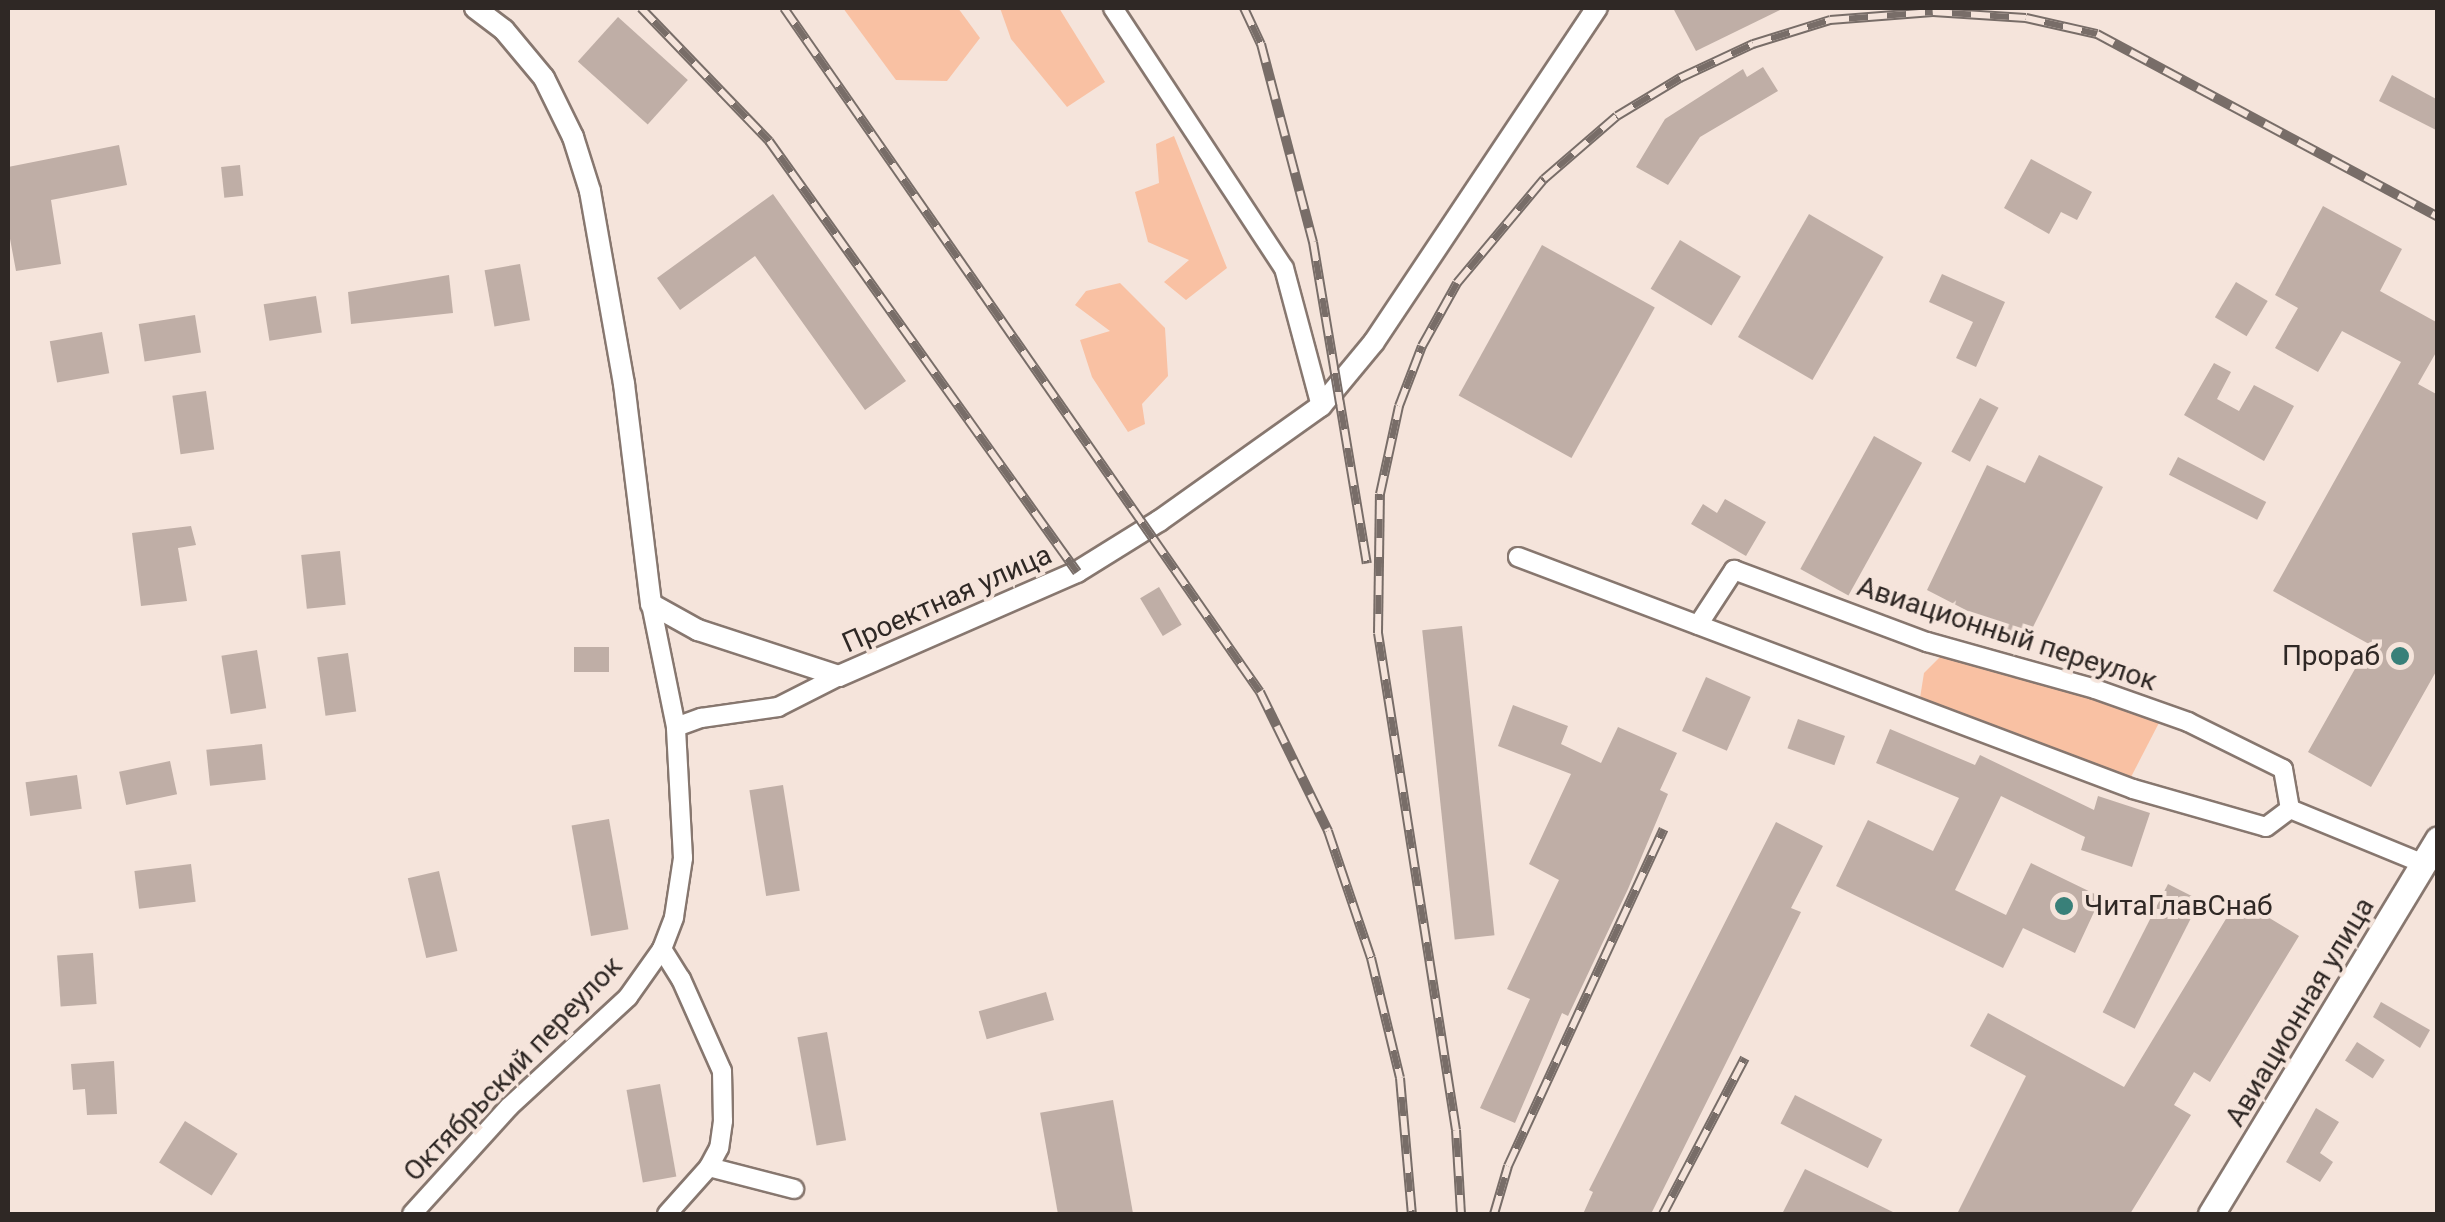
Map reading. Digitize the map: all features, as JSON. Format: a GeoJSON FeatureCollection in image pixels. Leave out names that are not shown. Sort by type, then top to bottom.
{"type":"FeatureCollection","features":[{"type":"Feature","properties":{"kind":"main road","name":"Авиационная улица"},"geometry":{"type":"LineString","coordinates":[[2212,1214],[2438,839]]}},
{"type":"Feature","properties":{"kind":"street"},"geometry":{"type":"LineString","coordinates":[[475,8],[504,30],[544,78],[573,136],[590,191],[624,384],[652,604]]}},
{"type":"Feature","properties":{"kind":"street"},"geometry":{"type":"LineString","coordinates":[[1112,8],[1284,268],[1320,406]]}},
{"type":"Feature","properties":{"kind":"street","name":"Проектная улица"},"geometry":{"type":"LineString","coordinates":[[652,604],[698,630],[839,676],[1077,572],[1159,520],[1320,406],[1374,342],[1597,8]]}},
{"type":"Feature","properties":{"kind":"street"},"geometry":{"type":"LineString","coordinates":[[1518,556],[2133,789],[2266,827],[2290,809],[2424,864]]}},
{"type":"Feature","properties":{"kind":"street","name":"Авиационный переулок"},"geometry":{"type":"LineString","coordinates":[[1698,625],[1734,570],[1927,642],[2095,690],[2188,722],[2283,769],[2290,809]]}},
{"type":"Feature","properties":{"kind":"street","name":"Октябрьский переулок"},"geometry":{"type":"LineString","coordinates":[[412,1214],[509,1107],[628,997],[662,950],[674,917],[683,858],[676,728],[652,604]]}},
{"type":"Feature","properties":{"kind":"street"},"geometry":{"type":"LineString","coordinates":[[676,728],[701,718],[778,707],[839,676]]}},
{"type":"Feature","properties":{"kind":"street"},"geometry":{"type":"LineString","coordinates":[[662,950],[681,979],[722,1071],[719,1148],[709,1167],[668,1214]]}},
{"type":"Feature","properties":{"kind":"street"},"geometry":{"type":"LineString","coordinates":[[709,1167],[794,1189]]}},
{"type":"Feature","properties":{"kind":"shaded area"},"geometry":{"type":"Polygon","coordinates":[[[843,8],[958,8],[980,38],[947,81],[896,80],[843,8]]]}},
{"type":"Feature","properties":{"kind":"shaded area"},"geometry":{"type":"Polygon","coordinates":[[[1000,8],[1059,8],[1105,82],[1067,107],[1011,39],[1000,8]]]}},
{"type":"Feature","properties":{"kind":"shaded area"},"geometry":{"type":"Polygon","coordinates":[[[1174,136],[1227,268],[1186,300],[1164,282],[1189,260],[1148,242],[1135,192],[1159,183],[1156,144],[1174,136]]]}},
{"type":"Feature","properties":{"kind":"shaded area"},"geometry":{"type":"Polygon","coordinates":[[[1120,283],[1165,328],[1168,376],[1142,404],[1145,424],[1128,432],[1092,377],[1080,340],[1110,331],[1075,305],[1086,291],[1120,283]]]}},
{"type":"Feature","properties":{"kind":"shaded area"},"geometry":{"type":"Polygon","coordinates":[[[1943,654],[2162,717],[2131,777],[1920,698],[1924,673],[1943,654]]]}},
{"type":"Feature","properties":{"kind":"building"},"geometry":{"type":"Polygon","coordinates":[[[1673,8],[1784,8],[1696,51],[1673,8]]]}},
{"type":"Feature","properties":{"kind":"building"},"geometry":{"type":"Polygon","coordinates":[[[618,17],[688,80],[648,124],[578,62],[618,17]]]}},
{"type":"Feature","properties":{"kind":"building"},"geometry":{"type":"Polygon","coordinates":[[[1763,67],[1778,91],[1700,137],[1668,185],[1636,167],[1665,119],[1743,69],[1747,77],[1763,67]]]}},
{"type":"Feature","properties":{"kind":"building"},"geometry":{"type":"Polygon","coordinates":[[[2392,75],[2438,100],[2438,131],[2379,101],[2392,75]]]}},
{"type":"Feature","properties":{"kind":"building"},"geometry":{"type":"Polygon","coordinates":[[[119,145],[127,185],[51,200],[61,264],[16,271],[8,228],[8,167],[119,145]]]}},
{"type":"Feature","properties":{"kind":"building"},"geometry":{"type":"Polygon","coordinates":[[[2031,159],[2092,192],[2077,220],[2061,212],[2049,234],[2004,208],[2031,159]]]}},
{"type":"Feature","properties":{"kind":"building"},"geometry":{"type":"Polygon","coordinates":[[[240,165],[243,196],[224,198],[221,167],[240,165]]]}},
{"type":"Feature","properties":{"kind":"building"},"geometry":{"type":"Polygon","coordinates":[[[773,194],[906,381],[865,410],[755,256],[680,310],[657,278],[773,194]]]}},
{"type":"Feature","properties":{"kind":"building"},"geometry":{"type":"Polygon","coordinates":[[[2323,206],[2402,249],[2380,291],[2438,323],[2438,349],[2418,384],[2438,395],[2438,668],[2371,787],[2308,752],[2369,644],[2273,591],[2401,362],[2342,331],[2318,372],[2275,348],[2298,308],[2275,295],[2323,206]]]}},
{"type":"Feature","properties":{"kind":"building"},"geometry":{"type":"Polygon","coordinates":[[[1809,214],[1883,257],[1812,380],[1738,337],[1809,214]]]}},
{"type":"Feature","properties":{"kind":"building"},"geometry":{"type":"Polygon","coordinates":[[[1680,240],[1741,277],[1712,325],[1651,289],[1680,240]]]}},
{"type":"Feature","properties":{"kind":"building"},"geometry":{"type":"Polygon","coordinates":[[[1542,245],[1655,308],[1571,458],[1459,395],[1542,245]]]}},
{"type":"Feature","properties":{"kind":"building"},"geometry":{"type":"Polygon","coordinates":[[[520,264],[530,320],[494,326],[485,270],[520,264]]]}},
{"type":"Feature","properties":{"kind":"building"},"geometry":{"type":"Polygon","coordinates":[[[1942,274],[2005,302],[1976,367],[1956,358],[1973,322],[1929,302],[1942,274]]]}},
{"type":"Feature","properties":{"kind":"building"},"geometry":{"type":"Polygon","coordinates":[[[449,275],[453,313],[351,324],[348,292],[449,275]]]}},
{"type":"Feature","properties":{"kind":"building"},"geometry":{"type":"Polygon","coordinates":[[[2236,282],[2268,301],[2247,336],[2215,317],[2236,282]]]}},
{"type":"Feature","properties":{"kind":"building"},"geometry":{"type":"Polygon","coordinates":[[[316,296],[322,333],[269,341],[264,304],[316,296]]]}},
{"type":"Feature","properties":{"kind":"building"},"geometry":{"type":"Polygon","coordinates":[[[195,315],[201,353],[145,361],[139,324],[195,315]]]}},
{"type":"Feature","properties":{"kind":"building"},"geometry":{"type":"Polygon","coordinates":[[[102,332],[109,373],[57,383],[50,341],[102,332]]]}},
{"type":"Feature","properties":{"kind":"building"},"geometry":{"type":"Polygon","coordinates":[[[2214,363],[2231,372],[2217,399],[2239,411],[2254,385],[2294,406],[2264,461],[2184,415],[2214,363]]]}},
{"type":"Feature","properties":{"kind":"building"},"geometry":{"type":"Polygon","coordinates":[[[206,391],[214,449],[181,454],[172,396],[206,391]]]}},
{"type":"Feature","properties":{"kind":"building"},"geometry":{"type":"Polygon","coordinates":[[[1980,398],[1999,408],[1970,462],[1951,452],[1980,398]]]}},
{"type":"Feature","properties":{"kind":"building"},"geometry":{"type":"Polygon","coordinates":[[[1874,436],[1922,463],[1848,596],[1800,569],[1874,436]]]}},
{"type":"Feature","properties":{"kind":"building"},"geometry":{"type":"Polygon","coordinates":[[[2039,455],[2103,487],[2026,641],[1927,590],[1987,465],[2025,483],[2039,455]]]}},
{"type":"Feature","properties":{"kind":"building"},"geometry":{"type":"Polygon","coordinates":[[[2178,457],[2266,502],[2257,520],[2169,475],[2178,457]]]}},
{"type":"Feature","properties":{"kind":"building"},"geometry":{"type":"Polygon","coordinates":[[[1725,499],[1766,522],[1746,556],[1691,524],[1703,504],[1717,513],[1725,499]]]}},
{"type":"Feature","properties":{"kind":"building"},"geometry":{"type":"Polygon","coordinates":[[[191,526],[196,545],[178,548],[187,601],[141,606],[132,533],[191,526]]]}},
{"type":"Feature","properties":{"kind":"building"},"geometry":{"type":"Polygon","coordinates":[[[340,551],[346,605],[307,609],[301,555],[340,551]]]}},
{"type":"Feature","properties":{"kind":"building"},"geometry":{"type":"Polygon","coordinates":[[[1159,587],[1182,625],[1163,636],[1140,598],[1159,587]]]}},
{"type":"Feature","properties":{"kind":"building"},"geometry":{"type":"Polygon","coordinates":[[[1462,626],[1495,935],[1455,939],[1422,630],[1462,626]]]}},
{"type":"Feature","properties":{"kind":"building"},"geometry":{"type":"Polygon","coordinates":[[[574,647],[609,647],[609,672],[574,672],[574,647]]]}},
{"type":"Feature","properties":{"kind":"building"},"geometry":{"type":"Polygon","coordinates":[[[257,650],[266,708],[231,714],[221,656],[257,650]]]}},
{"type":"Feature","properties":{"kind":"building"},"geometry":{"type":"Polygon","coordinates":[[[348,653],[356,711],[326,716],[317,657],[348,653]]]}},
{"type":"Feature","properties":{"kind":"building"},"geometry":{"type":"Polygon","coordinates":[[[1706,677],[1751,697],[1727,751],[1682,731],[1706,677]]]}},
{"type":"Feature","properties":{"kind":"building"},"geometry":{"type":"Polygon","coordinates":[[[1513,705],[1568,726],[1561,744],[1601,763],[1618,727],[1677,753],[1660,790],[1668,794],[1628,889],[1568,1016],[1562,1013],[1515,1123],[1480,1108],[1530,999],[1507,989],[1559,880],[1529,864],[1571,774],[1498,746],[1513,705]]]}},
{"type":"Feature","properties":{"kind":"building"},"geometry":{"type":"Polygon","coordinates":[[[1798,719],[1845,736],[1834,765],[1787,748],[1798,719]]]}},
{"type":"Feature","properties":{"kind":"building"},"geometry":{"type":"Polygon","coordinates":[[[1890,729],[1975,765],[1980,755],[2094,810],[2098,796],[2150,813],[2132,867],[2081,850],[2085,837],[2001,796],[1955,890],[2006,915],[2031,863],[2101,897],[2075,953],[2023,928],[2003,968],[1836,886],[1868,820],[1933,851],[1959,798],[1876,763],[1890,729]]]}},
{"type":"Feature","properties":{"kind":"building"},"geometry":{"type":"Polygon","coordinates":[[[262,744],[266,780],[210,786],[206,750],[262,744]]]}},
{"type":"Feature","properties":{"kind":"building"},"geometry":{"type":"Polygon","coordinates":[[[170,761],[177,794],[126,805],[119,772],[170,761]]]}},
{"type":"Feature","properties":{"kind":"building"},"geometry":{"type":"Polygon","coordinates":[[[77,775],[82,809],[30,816],[26,782],[77,775]]]}},
{"type":"Feature","properties":{"kind":"building"},"geometry":{"type":"Polygon","coordinates":[[[783,785],[800,891],[766,896],[749,790],[783,785]]]}},
{"type":"Feature","properties":{"kind":"building"},"geometry":{"type":"Polygon","coordinates":[[[609,819],[628,929],[591,936],[572,826],[609,819]]]}},
{"type":"Feature","properties":{"kind":"building"},"geometry":{"type":"Polygon","coordinates":[[[1776,822],[1823,846],[1791,908],[1801,912],[1651,1214],[1583,1214],[1593,1192],[1589,1190],[1776,822]]]}},
{"type":"Feature","properties":{"kind":"building"},"geometry":{"type":"Polygon","coordinates":[[[191,864],[196,902],[139,909],[134,871],[191,864]]]}},
{"type":"Feature","properties":{"kind":"building"},"geometry":{"type":"Polygon","coordinates":[[[439,871],[457,951],[426,958],[408,878],[439,871]]]}},
{"type":"Feature","properties":{"kind":"building"},"geometry":{"type":"Polygon","coordinates":[[[2168,884],[2200,900],[2135,1029],[2103,1012],[2168,884]]]}},
{"type":"Feature","properties":{"kind":"building"},"geometry":{"type":"Polygon","coordinates":[[[2238,899],[2299,936],[2210,1082],[2194,1072],[2174,1105],[2191,1115],[2130,1214],[1957,1214],[2026,1076],[1970,1046],[1988,1013],[2124,1087],[2238,899]]]}},
{"type":"Feature","properties":{"kind":"building"},"geometry":{"type":"Polygon","coordinates":[[[93,953],[97,1004],[61,1006],[57,956],[93,953]]]}},
{"type":"Feature","properties":{"kind":"building"},"geometry":{"type":"Polygon","coordinates":[[[1046,992],[1054,1020],[987,1039],[979,1011],[1046,992]]]}},
{"type":"Feature","properties":{"kind":"building"},"geometry":{"type":"Polygon","coordinates":[[[2381,1002],[2430,1030],[2420,1048],[2373,1017],[2381,1002]]]}},
{"type":"Feature","properties":{"kind":"building"},"geometry":{"type":"Polygon","coordinates":[[[827,1032],[846,1140],[817,1146],[797,1037],[827,1032]]]}},
{"type":"Feature","properties":{"kind":"building"},"geometry":{"type":"Polygon","coordinates":[[[2357,1042],[2385,1060],[2373,1078],[2345,1060],[2357,1042]]]}},
{"type":"Feature","properties":{"kind":"building"},"geometry":{"type":"Polygon","coordinates":[[[114,1061],[117,1114],[87,1115],[85,1089],[73,1090],[71,1064],[114,1061]]]}},
{"type":"Feature","properties":{"kind":"building"},"geometry":{"type":"Polygon","coordinates":[[[660,1084],[676,1177],[643,1182],[627,1090],[660,1084]]]}},
{"type":"Feature","properties":{"kind":"building"},"geometry":{"type":"Polygon","coordinates":[[[1795,1095],[1882,1139],[1868,1168],[1780,1124],[1795,1095]]]}},
{"type":"Feature","properties":{"kind":"building"},"geometry":{"type":"Polygon","coordinates":[[[1113,1100],[1133,1214],[1058,1214],[1040,1113],[1113,1100]]]}},
{"type":"Feature","properties":{"kind":"building"},"geometry":{"type":"Polygon","coordinates":[[[2316,1108],[2339,1122],[2320,1153],[2333,1162],[2320,1182],[2286,1162],[2316,1108]]]}},
{"type":"Feature","properties":{"kind":"building"},"geometry":{"type":"Polygon","coordinates":[[[185,1121],[238,1154],[212,1195],[159,1163],[185,1121]]]}},
{"type":"Feature","properties":{"kind":"building"},"geometry":{"type":"Polygon","coordinates":[[[1805,1169],[1848,1190],[1897,1214],[1782,1214],[1805,1169]]]}},
{"type":"Feature","properties":{"kind":"railway"},"geometry":{"type":"LineString","coordinates":[[641,8],[769,141],[1077,572]]}},
{"type":"Feature","properties":{"kind":"railway"},"geometry":{"type":"LineString","coordinates":[[784,8],[1260,692],[1328,831],[1371,958],[1400,1078],[1412,1214]]}},
{"type":"Feature","properties":{"kind":"railway"},"geometry":{"type":"LineString","coordinates":[[1244,8],[1261,44],[1313,242],[1367,564]]}},
{"type":"Feature","properties":{"kind":"railway"},"geometry":{"type":"LineString","coordinates":[[1461,1214],[1456,1130],[1378,633],[1380,494],[1399,406],[1422,346],[1457,283],[1544,179],[1617,116],[1680,78],[1753,44],[1830,20],[1933,12],[2026,18],[2097,34],[2438,217]]}},
{"type":"Feature","properties":{"kind":"railway"},"geometry":{"type":"LineString","coordinates":[[1494,1214],[1508,1166],[1664,829]]}},
{"type":"Feature","properties":{"kind":"railway"},"geometry":{"type":"LineString","coordinates":[[1663,1214],[1745,1058]]}},
{"type":"Feature","properties":{"kind":"place","name":"Прораб"},"geometry":{"type":"Point","coordinates":[2400,656]}},
{"type":"Feature","properties":{"kind":"place","name":"ЧитаГлавСнаб"},"geometry":{"type":"Point","coordinates":[2064,906]}}]}
